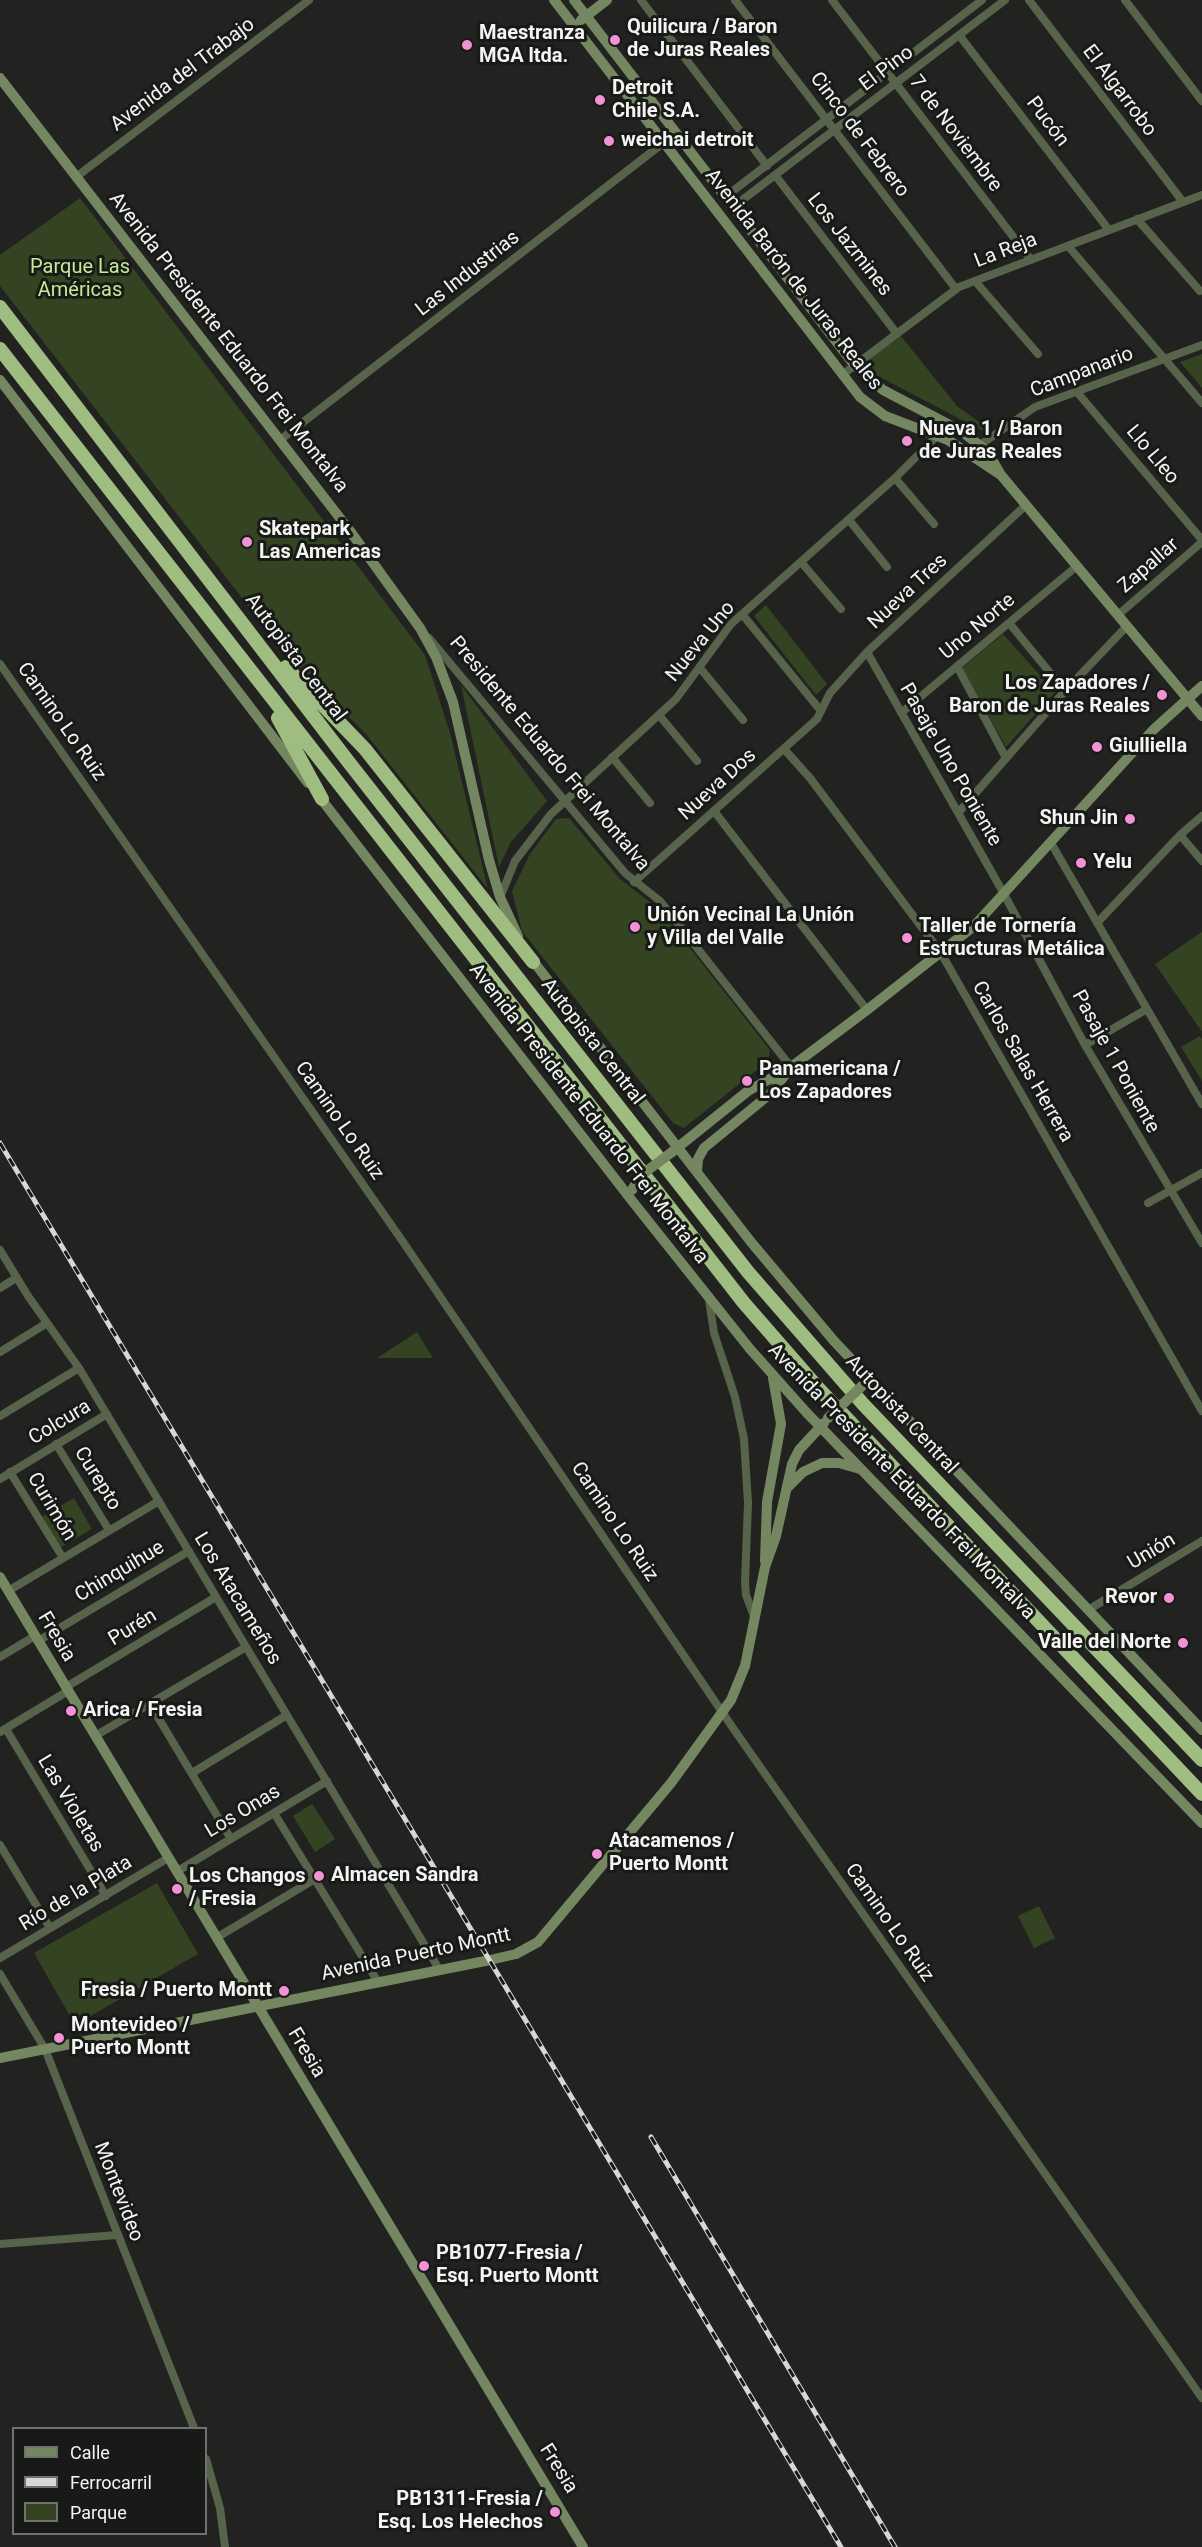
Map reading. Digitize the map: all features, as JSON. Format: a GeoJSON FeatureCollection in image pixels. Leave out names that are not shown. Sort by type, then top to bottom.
{"type":"FeatureCollection","features":[{"type":"Feature","properties":{"kind":"highway","name":"Autopista Central"},"geometry":{"type":"LineString","coordinates":[[0,307],[697,1208],[783,1314],[863,1404],[1202,1760]]}},
{"type":"Feature","properties":{"kind":"highway"},"geometry":{"type":"LineString","coordinates":[[0,349],[250,673],[762,1326],[1202,1794]]}},
{"type":"Feature","properties":{"kind":"highway"},"geometry":{"type":"LineString","coordinates":[[249,630],[365,749],[533,962]]}},
{"type":"Feature","properties":{"kind":"highway"},"geometry":{"type":"LineString","coordinates":[[250,673],[322,800]]}},
{"type":"Feature","properties":{"kind":"main road","name":"Avenida Barón de Juras Reales"},"geometry":{"type":"LineString","coordinates":[[554,0],[842,375],[872,408],[885,416],[938,435],[1001,475]]}},
{"type":"Feature","properties":{"kind":"main road","name":"Avenida Barón de Juras Reales"},"geometry":{"type":"LineString","coordinates":[[574,0],[855,366],[883,390],[949,424],[980,445],[992,457],[1001,475],[1026,506],[1202,716]]}},
{"type":"Feature","properties":{"kind":"main road"},"geometry":{"type":"LineString","coordinates":[[573,26],[606,0]]}},
{"type":"Feature","properties":{"kind":"main road","name":"Avenida Presidente Eduardo Frei Montalva"},"geometry":{"type":"LineString","coordinates":[[0,78],[384,576],[420,628],[436,657],[453,702],[486,847],[500,897],[516,933],[533,962],[674,1150],[697,1172],[866,1382],[1202,1730]]}},
{"type":"Feature","properties":{"kind":"main road","name":"Avenida Presidente Eduardo Frei Montalva"},"geometry":{"type":"LineString","coordinates":[[0,381],[633,1202],[772,1375],[824,1422],[863,1469],[1202,1823]]}},
{"type":"Feature","properties":{"kind":"main road"},"geometry":{"type":"LineString","coordinates":[[633,1202],[632,1190],[638,1178],[748,1091],[791,1067],[974,926],[1153,730],[1202,686]]}},
{"type":"Feature","properties":{"kind":"main road"},"geometry":{"type":"LineString","coordinates":[[697,1172],[698,1159],[704,1148],[770,1094],[791,1067]]}},
{"type":"Feature","properties":{"kind":"main road","name":"Avenida Puerto Montt"},"geometry":{"type":"LineString","coordinates":[[765,1567],[767,1502],[781,1424],[780,1402],[772,1375]]}},
{"type":"Feature","properties":{"kind":"main road","name":"Avenida Puerto Montt"},"geometry":{"type":"LineString","coordinates":[[0,2058],[516,1954],[538,1942],[671,1783],[724,1714],[743,1673],[765,1567],[776,1536],[794,1459],[824,1422],[866,1382]]}},
{"type":"Feature","properties":{"kind":"main road"},"geometry":{"type":"LineString","coordinates":[[785,1491],[803,1472],[822,1463],[847,1464],[863,1469]]}},
{"type":"Feature","properties":{"kind":"main road","name":"Fresia"},"geometry":{"type":"LineString","coordinates":[[3,1583],[583,2547]]}},
{"type":"Feature","properties":{"kind":"street","name":"Avenida del Trabajo"},"geometry":{"type":"LineString","coordinates":[[76,177],[309,0]]}},
{"type":"Feature","properties":{"kind":"street"},"geometry":{"type":"LineString","coordinates":[[641,0],[767,166]]}},
{"type":"Feature","properties":{"kind":"street","name":"Cinco de Febrero"},"geometry":{"type":"LineString","coordinates":[[735,0],[956,289]]}},
{"type":"Feature","properties":{"kind":"street","name":"7 de Noviembre"},"geometry":{"type":"LineString","coordinates":[[832,0],[1031,260]]}},
{"type":"Feature","properties":{"kind":"street","name":"El Pino"},"geometry":{"type":"LineString","coordinates":[[725,197],[888,73],[971,3],[982,0]]}},
{"type":"Feature","properties":{"kind":"street","name":"El Pino"},"geometry":{"type":"LineString","coordinates":[[733,207],[1005,0]]}},
{"type":"Feature","properties":{"kind":"street","name":"El Algarrobo"},"geometry":{"type":"LineString","coordinates":[[1029,0],[1183,202]]}},
{"type":"Feature","properties":{"kind":"street"},"geometry":{"type":"LineString","coordinates":[[1125,0],[1201,97]]}},
{"type":"Feature","properties":{"kind":"street","name":"Pucón"},"geometry":{"type":"LineString","coordinates":[[959,35],[1109,230]]}},
{"type":"Feature","properties":{"kind":"street","name":"Las Industrias"},"geometry":{"type":"LineString","coordinates":[[280,440],[676,133]]}},
{"type":"Feature","properties":{"kind":"street","name":"Los Jazmines"},"geometry":{"type":"LineString","coordinates":[[775,175],[897,334]]}},
{"type":"Feature","properties":{"kind":"street","name":"La Reja"},"geometry":{"type":"LineString","coordinates":[[842,375],[956,289],[1202,195]]}},
{"type":"Feature","properties":{"kind":"street"},"geometry":{"type":"LineString","coordinates":[[1137,219],[1200,291]]}},
{"type":"Feature","properties":{"kind":"street"},"geometry":{"type":"LineString","coordinates":[[1068,246],[1202,403]]}},
{"type":"Feature","properties":{"kind":"street"},"geometry":{"type":"LineString","coordinates":[[975,281],[1038,354]]}},
{"type":"Feature","properties":{"kind":"street","name":"Campanario"},"geometry":{"type":"LineString","coordinates":[[980,445],[1030,410],[1202,345]]}},
{"type":"Feature","properties":{"kind":"street","name":"Llo Lleo"},"geometry":{"type":"LineString","coordinates":[[1077,392],[1202,541]]}},
{"type":"Feature","properties":{"kind":"street","name":"Nueva Uno"},"geometry":{"type":"LineString","coordinates":[[500,897],[515,861],[564,800],[676,699],[731,624],[895,478],[949,424]]}},
{"type":"Feature","properties":{"kind":"street"},"geometry":{"type":"LineString","coordinates":[[895,478],[934,524]]}},
{"type":"Feature","properties":{"kind":"street","name":"Nueva Tres"},"geometry":{"type":"LineString","coordinates":[[821,711],[830,693],[867,652],[1026,506]]}},
{"type":"Feature","properties":{"kind":"street"},"geometry":{"type":"LineString","coordinates":[[849,520],[887,567]]}},
{"type":"Feature","properties":{"kind":"street","name":"Zapallar"},"geometry":{"type":"LineString","coordinates":[[1118,615],[1202,541]]}},
{"type":"Feature","properties":{"kind":"street"},"geometry":{"type":"LineString","coordinates":[[801,562],[841,609]]}},
{"type":"Feature","properties":{"kind":"street","name":"Uno Norte"},"geometry":{"type":"LineString","coordinates":[[901,713],[1077,566]]}},
{"type":"Feature","properties":{"kind":"street"},"geometry":{"type":"LineString","coordinates":[[742,614],[821,711]]}},
{"type":"Feature","properties":{"kind":"street"},"geometry":{"type":"LineString","coordinates":[[1009,623],[1065,691]]}},
{"type":"Feature","properties":{"kind":"street"},"geometry":{"type":"LineString","coordinates":[[958,813],[1065,691],[1127,626]]}},
{"type":"Feature","properties":{"kind":"street","name":"Presidente Eduardo Frei Montalva"},"geometry":{"type":"LineString","coordinates":[[420,628],[451,662],[634,882],[660,901],[791,1067]]}},
{"type":"Feature","properties":{"kind":"street","name":"Pasaje Uno Poniente"},"geometry":{"type":"LineString","coordinates":[[867,652],[1004,894]]}},
{"type":"Feature","properties":{"kind":"street","name":"Camino Lo Ruiz"},"geometry":{"type":"LineString","coordinates":[[0,664],[407,1247],[724,1714],[1202,2397]]}},
{"type":"Feature","properties":{"kind":"street"},"geometry":{"type":"LineString","coordinates":[[957,666],[1006,758]]}},
{"type":"Feature","properties":{"kind":"street"},"geometry":{"type":"LineString","coordinates":[[700,668],[743,720]]}},
{"type":"Feature","properties":{"kind":"street","name":"Nueva Dos"},"geometry":{"type":"LineString","coordinates":[[634,882],[817,719],[821,711]]}},
{"type":"Feature","properties":{"kind":"street"},"geometry":{"type":"LineString","coordinates":[[659,715],[697,760]]}},
{"type":"Feature","properties":{"kind":"street","name":"Carlos Salas Herrera"},"geometry":{"type":"LineString","coordinates":[[784,749],[810,778],[941,953],[1202,1411]]}},
{"type":"Feature","properties":{"kind":"street"},"geometry":{"type":"LineString","coordinates":[[612,757],[650,803]]}},
{"type":"Feature","properties":{"kind":"street"},"geometry":{"type":"LineString","coordinates":[[714,811],[867,1010]]}},
{"type":"Feature","properties":{"kind":"street"},"geometry":{"type":"LineString","coordinates":[[1097,923],[1180,835],[1202,816]]}},
{"type":"Feature","properties":{"kind":"street"},"geometry":{"type":"LineString","coordinates":[[1180,835],[1202,861]]}},
{"type":"Feature","properties":{"kind":"street"},"geometry":{"type":"LineString","coordinates":[[1051,843],[1199,1094],[1202,1104]]}},
{"type":"Feature","properties":{"kind":"street","name":"Pasaje 1 Poniente"},"geometry":{"type":"LineString","coordinates":[[1004,894],[1085,1045],[1202,1243]]}},
{"type":"Feature","properties":{"kind":"street"},"geometry":{"type":"LineString","coordinates":[[1085,1045],[1147,1009]]}},
{"type":"Feature","properties":{"kind":"street"},"geometry":{"type":"LineString","coordinates":[[1148,1203],[1202,1173]]}},
{"type":"Feature","properties":{"kind":"street","name":"Los Atacameños"},"geometry":{"type":"LineString","coordinates":[[0,1250],[16,1278],[79,1368],[439,1969]]}},
{"type":"Feature","properties":{"kind":"street"},"geometry":{"type":"LineString","coordinates":[[0,1288],[16,1278]]}},
{"type":"Feature","properties":{"kind":"street"},"geometry":{"type":"LineString","coordinates":[[709,1299],[714,1333],[735,1396],[744,1439],[748,1503],[745,1583],[746,1595],[755,1618]]}},
{"type":"Feature","properties":{"kind":"street"},"geometry":{"type":"LineString","coordinates":[[0,1352],[47,1323]]}},
{"type":"Feature","properties":{"kind":"street"},"geometry":{"type":"LineString","coordinates":[[0,1416],[79,1368]]}},
{"type":"Feature","properties":{"kind":"street","name":"Colcura"},"geometry":{"type":"LineString","coordinates":[[0,1479],[107,1414]]}},
{"type":"Feature","properties":{"kind":"street","name":"Curepto"},"geometry":{"type":"LineString","coordinates":[[57,1444],[109,1530]]}},
{"type":"Feature","properties":{"kind":"street","name":"Curimón"},"geometry":{"type":"LineString","coordinates":[[10,1472],[63,1558]]}},
{"type":"Feature","properties":{"kind":"street"},"geometry":{"type":"LineString","coordinates":[[3,1583],[63,1558],[159,1501]]}},
{"type":"Feature","properties":{"kind":"street","name":"Unión"},"geometry":{"type":"LineString","coordinates":[[1088,1610],[1202,1541]]}},
{"type":"Feature","properties":{"kind":"street","name":"Chinquihue"},"geometry":{"type":"LineString","coordinates":[[0,1657],[189,1551]]}},
{"type":"Feature","properties":{"kind":"street","name":"Purén"},"geometry":{"type":"LineString","coordinates":[[3,1730],[216,1597]]}},
{"type":"Feature","properties":{"kind":"street"},"geometry":{"type":"LineString","coordinates":[[95,1736],[246,1647]]}},
{"type":"Feature","properties":{"kind":"street"},"geometry":{"type":"LineString","coordinates":[[150,1704],[231,1839]]}},
{"type":"Feature","properties":{"kind":"street"},"geometry":{"type":"LineString","coordinates":[[192,1773],[287,1715]]}},
{"type":"Feature","properties":{"kind":"street","name":"Las Violetas"},"geometry":{"type":"LineString","coordinates":[[3,1730],[106,1896]]}},
{"type":"Feature","properties":{"kind":"street","name":"Los Onas"},"geometry":{"type":"LineString","coordinates":[[176,1872],[327,1781]]}},
{"type":"Feature","properties":{"kind":"street"},"geometry":{"type":"LineString","coordinates":[[274,1813],[378,1982]]}},
{"type":"Feature","properties":{"kind":"street"},"geometry":{"type":"LineString","coordinates":[[0,1845],[50,1928]]}},
{"type":"Feature","properties":{"kind":"street","name":"Río de la Plata"},"geometry":{"type":"LineString","coordinates":[[0,1958],[168,1858]]}},
{"type":"Feature","properties":{"kind":"street"},"geometry":{"type":"LineString","coordinates":[[216,1938],[315,1879]]}},
{"type":"Feature","properties":{"kind":"street","name":"Montevideo"},"geometry":{"type":"LineString","coordinates":[[0,1974],[45,2049],[194,2427]]}},
{"type":"Feature","properties":{"kind":"street"},"geometry":{"type":"LineString","coordinates":[[0,2244],[117,2235]]}},
{"type":"Feature","properties":{"kind":"street"},"geometry":{"type":"LineString","coordinates":[[207,2462],[220,2508],[225,2547]]}},
{"type":"Feature","properties":{"kind":"green space","name":"Parque Las Américas"},"geometry":{"type":"Polygon","coordinates":[[[80,198],[425,655],[450,733],[488,889],[366,734],[284,652],[0,286],[0,255],[80,198]]]}},
{"type":"Feature","properties":{"kind":"green space"},"geometry":{"type":"Polygon","coordinates":[[[901,336],[957,406],[986,427],[983,431],[876,375],[866,361],[901,336]]]}},
{"type":"Feature","properties":{"kind":"green space"},"geometry":{"type":"Polygon","coordinates":[[[1202,354],[1202,388],[1180,362],[1202,354]]]}},
{"type":"Feature","properties":{"kind":"green space"},"geometry":{"type":"Polygon","coordinates":[[[766,605],[827,684],[816,695],[754,616],[766,605]]]}},
{"type":"Feature","properties":{"kind":"green space"},"geometry":{"type":"Polygon","coordinates":[[[1003,634],[1055,692],[1006,747],[962,668],[1003,634]]]}},
{"type":"Feature","properties":{"kind":"green space"},"geometry":{"type":"Polygon","coordinates":[[[461,685],[547,801],[511,842],[499,867],[461,685]]]}},
{"type":"Feature","properties":{"kind":"green space"},"geometry":{"type":"Polygon","coordinates":[[[569,818],[620,879],[660,910],[770,1050],[768,1061],[684,1128],[673,1123],[522,931],[512,891],[530,854],[556,819],[569,818]]]}},
{"type":"Feature","properties":{"kind":"green space"},"geometry":{"type":"Polygon","coordinates":[[[1202,932],[1202,1032],[1155,964],[1202,932]]]}},
{"type":"Feature","properties":{"kind":"green space"},"geometry":{"type":"Polygon","coordinates":[[[1200,1036],[1202,1039],[1202,1081],[1181,1047],[1200,1036]]]}},
{"type":"Feature","properties":{"kind":"green space"},"geometry":{"type":"Polygon","coordinates":[[[417,1332],[433,1358],[377,1358],[417,1332]]]}},
{"type":"Feature","properties":{"kind":"green space"},"geometry":{"type":"Polygon","coordinates":[[[74,1498],[92,1529],[58,1549],[40,1518],[74,1498]]]}},
{"type":"Feature","properties":{"kind":"green space"},"geometry":{"type":"Polygon","coordinates":[[[312,1804],[335,1839],[315,1852],[293,1816],[312,1804]]]}},
{"type":"Feature","properties":{"kind":"green space"},"geometry":{"type":"Polygon","coordinates":[[[157,1883],[198,1954],[75,2025],[34,1953],[157,1883]]]}},
{"type":"Feature","properties":{"kind":"green space"},"geometry":{"type":"Polygon","coordinates":[[[1039,1906],[1055,1938],[1034,1948],[1018,1916],[1039,1906]]]}},
{"type":"Feature","properties":{"kind":"railway"},"geometry":{"type":"LineString","coordinates":[[0,1143],[841,2547]]}},
{"type":"Feature","properties":{"kind":"railway"},"geometry":{"type":"LineString","coordinates":[[651,2137],[895,2547]]}},
{"type":"Feature","properties":{"kind":"place","name":"Quilicura / Baron de Juras Reales"},"geometry":{"type":"Point","coordinates":[615,40]}},
{"type":"Feature","properties":{"kind":"place","name":"Maestranza MGA ltda."},"geometry":{"type":"Point","coordinates":[467,45]}},
{"type":"Feature","properties":{"kind":"place","name":"Detroit Chile S.A."},"geometry":{"type":"Point","coordinates":[600,100]}},
{"type":"Feature","properties":{"kind":"place","name":"weichai detroit"},"geometry":{"type":"Point","coordinates":[609,141]}},
{"type":"Feature","properties":{"kind":"place","name":"Nueva 1 / Baron de Juras Reales"},"geometry":{"type":"Point","coordinates":[907,441]}},
{"type":"Feature","properties":{"kind":"place","name":"Skatepark Las Americas"},"geometry":{"type":"Point","coordinates":[247,542]}},
{"type":"Feature","properties":{"kind":"place","name":"Los Zapadores / Baron de Juras Reales"},"geometry":{"type":"Point","coordinates":[1162,695]}},
{"type":"Feature","properties":{"kind":"place","name":"Giulliella"},"geometry":{"type":"Point","coordinates":[1097,747]}},
{"type":"Feature","properties":{"kind":"place","name":"Shun Jin"},"geometry":{"type":"Point","coordinates":[1130,819]}},
{"type":"Feature","properties":{"kind":"place","name":"Yelu"},"geometry":{"type":"Point","coordinates":[1081,863]}},
{"type":"Feature","properties":{"kind":"place","name":"Unión Vecinal La Unión y Villa del Valle"},"geometry":{"type":"Point","coordinates":[635,927]}},
{"type":"Feature","properties":{"kind":"place","name":"Taller de Tornería Estructuras Metálica"},"geometry":{"type":"Point","coordinates":[907,938]}},
{"type":"Feature","properties":{"kind":"place","name":"Panamericana / Los Zapadores"},"geometry":{"type":"Point","coordinates":[747,1081]}},
{"type":"Feature","properties":{"kind":"place","name":"Revor"},"geometry":{"type":"Point","coordinates":[1169,1598]}},
{"type":"Feature","properties":{"kind":"place","name":"Valle del Norte"},"geometry":{"type":"Point","coordinates":[1183,1643]}},
{"type":"Feature","properties":{"kind":"place","name":"Arica / Fresia"},"geometry":{"type":"Point","coordinates":[71,1711]}},
{"type":"Feature","properties":{"kind":"place","name":"Atacamenos / Puerto Montt"},"geometry":{"type":"Point","coordinates":[597,1854]}},
{"type":"Feature","properties":{"kind":"place","name":"Almacen Sandra"},"geometry":{"type":"Point","coordinates":[319,1876]}},
{"type":"Feature","properties":{"kind":"place","name":"Los Changos / Fresia"},"geometry":{"type":"Point","coordinates":[177,1889]}},
{"type":"Feature","properties":{"kind":"place","name":"Fresia / Puerto Montt"},"geometry":{"type":"Point","coordinates":[284,1991]}},
{"type":"Feature","properties":{"kind":"place","name":"Montevideo / Puerto Montt"},"geometry":{"type":"Point","coordinates":[59,2038]}},
{"type":"Feature","properties":{"kind":"place","name":"PB1077-Fresia / Esq. Puerto Montt"},"geometry":{"type":"Point","coordinates":[424,2266]}},
{"type":"Feature","properties":{"kind":"place","name":"PB1311-Fresia / Esq. Los Helechos"},"geometry":{"type":"Point","coordinates":[555,2512]}}]}
